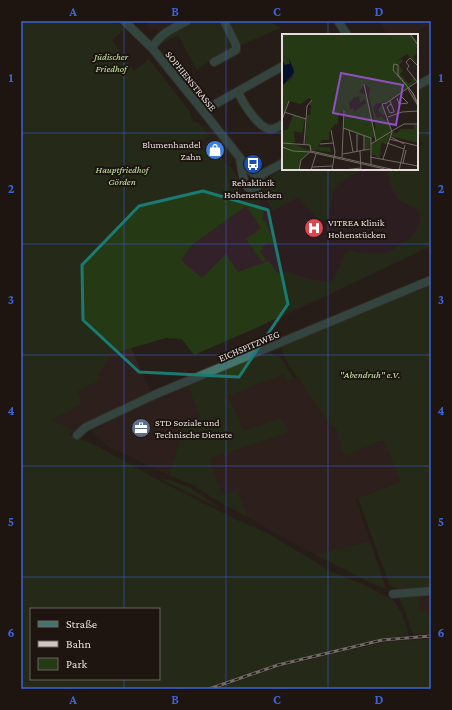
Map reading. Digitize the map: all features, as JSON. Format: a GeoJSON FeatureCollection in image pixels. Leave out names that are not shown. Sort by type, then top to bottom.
{"type":"FeatureCollection","features":[{"type":"Feature","properties":{"kind":"street","name":"SOPHIENSTRASSE"},"geometry":{"type":"LineString","coordinates":[[124,21],[152,48],[248,168],[259,176],[260,183],[256,188],[248,188],[245,183],[239,157]]}},
{"type":"Feature","properties":{"kind":"street"},"geometry":{"type":"LineString","coordinates":[[152,48],[157,40],[163,35],[187,21]]}},
{"type":"Feature","properties":{"kind":"street"},"geometry":{"type":"LineString","coordinates":[[214,62],[236,50],[236,45],[224,21]]}},
{"type":"Feature","properties":{"kind":"street"},"geometry":{"type":"LineString","coordinates":[[338,21],[346,34]]}},
{"type":"Feature","properties":{"kind":"street"},"geometry":{"type":"LineString","coordinates":[[203,111],[282,67]]}},
{"type":"Feature","properties":{"kind":"street"},"geometry":{"type":"LineString","coordinates":[[418,85],[431,78]]}},
{"type":"Feature","properties":{"kind":"street"},"geometry":{"type":"LineString","coordinates":[[238,92],[244,104],[266,128],[271,130],[282,125]]}},
{"type":"Feature","properties":{"kind":"street"},"geometry":{"type":"LineString","coordinates":[[259,176],[282,164]]}},
{"type":"Feature","properties":{"kind":"street","name":"EICHSPITZWEG"},"geometry":{"type":"LineString","coordinates":[[77,435],[86,427],[154,396],[431,280]]}},
{"type":"Feature","properties":{"kind":"street"},"geometry":{"type":"LineString","coordinates":[[394,594],[431,592]]}},
{"type":"Feature","properties":{"kind":"highlighted area"},"geometry":{"type":"Polygon","coordinates":[[[203,191],[268,210],[288,304],[239,377],[139,372],[83,320],[82,265],[139,206],[203,191]]]}},
{"type":"Feature","properties":{"kind":"shaded area"},"geometry":{"type":"Polygon","coordinates":[[[150,21],[174,21],[160,32],[156,28],[153,30],[147,24],[150,21]]]}},
{"type":"Feature","properties":{"kind":"shaded area"},"geometry":{"type":"Polygon","coordinates":[[[379,21],[431,21],[431,23],[412,34],[387,34],[379,21]]]}},
{"type":"Feature","properties":{"kind":"shaded area"},"geometry":{"type":"Polygon","coordinates":[[[209,123],[237,159],[228,165],[212,159],[199,143],[209,136],[203,127],[209,123]]]}},
{"type":"Feature","properties":{"kind":"shaded area","name":"VITREA Klinik Hohenstücken"},"geometry":{"type":"Polygon","coordinates":[[[418,155],[431,246],[325,297],[233,338],[164,248],[245,200],[262,188],[272,210],[350,170],[418,170],[418,155]]]}},
{"type":"Feature","properties":{"kind":"shaded area"},"geometry":{"type":"Polygon","coordinates":[[[131,348],[152,395],[73,431],[52,420],[82,404],[77,391],[99,381],[99,373],[111,355],[131,348]]]}},
{"type":"Feature","properties":{"kind":"shaded area"},"geometry":{"type":"Polygon","coordinates":[[[284,374],[287,381],[299,377],[304,387],[336,427],[343,454],[384,441],[401,482],[355,499],[370,541],[316,555],[247,517],[239,494],[222,495],[209,459],[288,433],[282,418],[244,432],[228,396],[284,374]]]}},
{"type":"Feature","properties":{"kind":"shaded area"},"geometry":{"type":"Polygon","coordinates":[[[187,383],[200,417],[185,423],[169,475],[108,446],[92,432],[156,396],[187,383]]]}},
{"type":"Feature","properties":{"kind":"shaded area"},"geometry":{"type":"Polygon","coordinates":[[[419,597],[431,597],[431,614],[420,610],[419,597]]]}},
{"type":"Feature","properties":{"kind":"green space"},"geometry":{"type":"Polygon","coordinates":[[[21,21],[116,21],[125,29],[112,40],[134,71],[149,59],[190,112],[194,121],[199,123],[209,136],[200,143],[212,159],[220,156],[226,164],[231,167],[241,184],[238,189],[245,200],[252,194],[256,194],[264,213],[262,219],[266,222],[274,242],[270,244],[268,243],[262,247],[263,249],[260,251],[266,260],[262,262],[246,239],[261,228],[246,206],[193,244],[181,260],[202,278],[226,254],[238,272],[269,261],[277,273],[290,272],[305,278],[330,282],[336,275],[345,254],[350,250],[379,254],[387,253],[408,239],[418,229],[420,214],[413,207],[402,202],[394,193],[387,170],[418,170],[418,147],[423,144],[418,135],[418,88],[431,81],[431,246],[194,355],[182,339],[166,338],[111,355],[99,373],[99,381],[77,391],[82,404],[52,420],[73,431],[70,435],[97,446],[158,480],[237,520],[267,533],[330,571],[366,586],[394,601],[402,614],[409,635],[381,639],[276,664],[206,689],[21,689],[21,21]]]}},
{"type":"Feature","properties":{"kind":"green space"},"geometry":{"type":"Polygon","coordinates":[[[174,21],[270,21],[280,28],[217,57],[197,70],[178,35],[161,44],[156,38],[166,31],[165,29],[174,21]]]}},
{"type":"Feature","properties":{"kind":"green space"},"geometry":{"type":"Polygon","coordinates":[[[282,170],[361,170],[337,185],[333,191],[328,220],[318,219],[298,197],[272,211],[262,188],[262,183],[266,176],[268,178],[282,170]]]}},
{"type":"Feature","properties":{"kind":"green space","name":"\"Abendruh\" e.V."},"geometry":{"type":"Polygon","coordinates":[[[431,282],[431,588],[396,588],[390,586],[358,498],[401,482],[384,441],[351,453],[343,454],[336,427],[330,424],[304,387],[299,377],[297,378],[285,358],[281,347],[283,344],[431,282]]]}},
{"type":"Feature","properties":{"kind":"green space"},"geometry":{"type":"Polygon","coordinates":[[[266,351],[280,357],[294,379],[287,381],[284,374],[228,396],[244,431],[282,418],[288,433],[209,459],[222,495],[235,491],[239,494],[247,517],[193,485],[169,475],[185,423],[200,417],[187,383],[266,351]]]}},
{"type":"Feature","properties":{"kind":"green space"},"geometry":{"type":"Polygon","coordinates":[[[161,479],[184,485],[219,508],[161,479]]]}},
{"type":"Feature","properties":{"kind":"green space"},"geometry":{"type":"Polygon","coordinates":[[[370,541],[386,589],[375,585],[316,555],[370,541]]]}},
{"type":"Feature","properties":{"kind":"green space"},"geometry":{"type":"Polygon","coordinates":[[[413,595],[419,597],[420,610],[431,614],[431,633],[413,635],[406,613],[399,598],[413,595]]]}},
{"type":"Feature","properties":{"kind":"green space"},"geometry":{"type":"Polygon","coordinates":[[[431,639],[431,689],[214,689],[278,667],[383,642],[431,639]]]}},
{"type":"Feature","properties":{"kind":"railway"},"geometry":{"type":"LineString","coordinates":[[209,689],[278,665],[382,640],[431,636]]}},
{"type":"Feature","properties":{"kind":"place","name":"Blumenhandel Zahn"},"geometry":{"type":"Point","coordinates":[215,150]}},
{"type":"Feature","properties":{"kind":"place","name":"Rehaklinik Hohenstücken"},"geometry":{"type":"Point","coordinates":[253,164]}},
{"type":"Feature","properties":{"kind":"place","name":"VITREA Klinik Hohenstücken"},"geometry":{"type":"Point","coordinates":[314,228]}},
{"type":"Feature","properties":{"kind":"place","name":"STD Soziale und Technische Dienste"},"geometry":{"type":"Point","coordinates":[141,428]}},
{"type":"Feature","properties":{"kind":"park label","name":"Jüdischer Friedhof"},"geometry":{"type":"Point","coordinates":[111,62]}},
{"type":"Feature","properties":{"kind":"park label","name":"Hauptfriedhof Görden"},"geometry":{"type":"Point","coordinates":[122,174]}}]}
